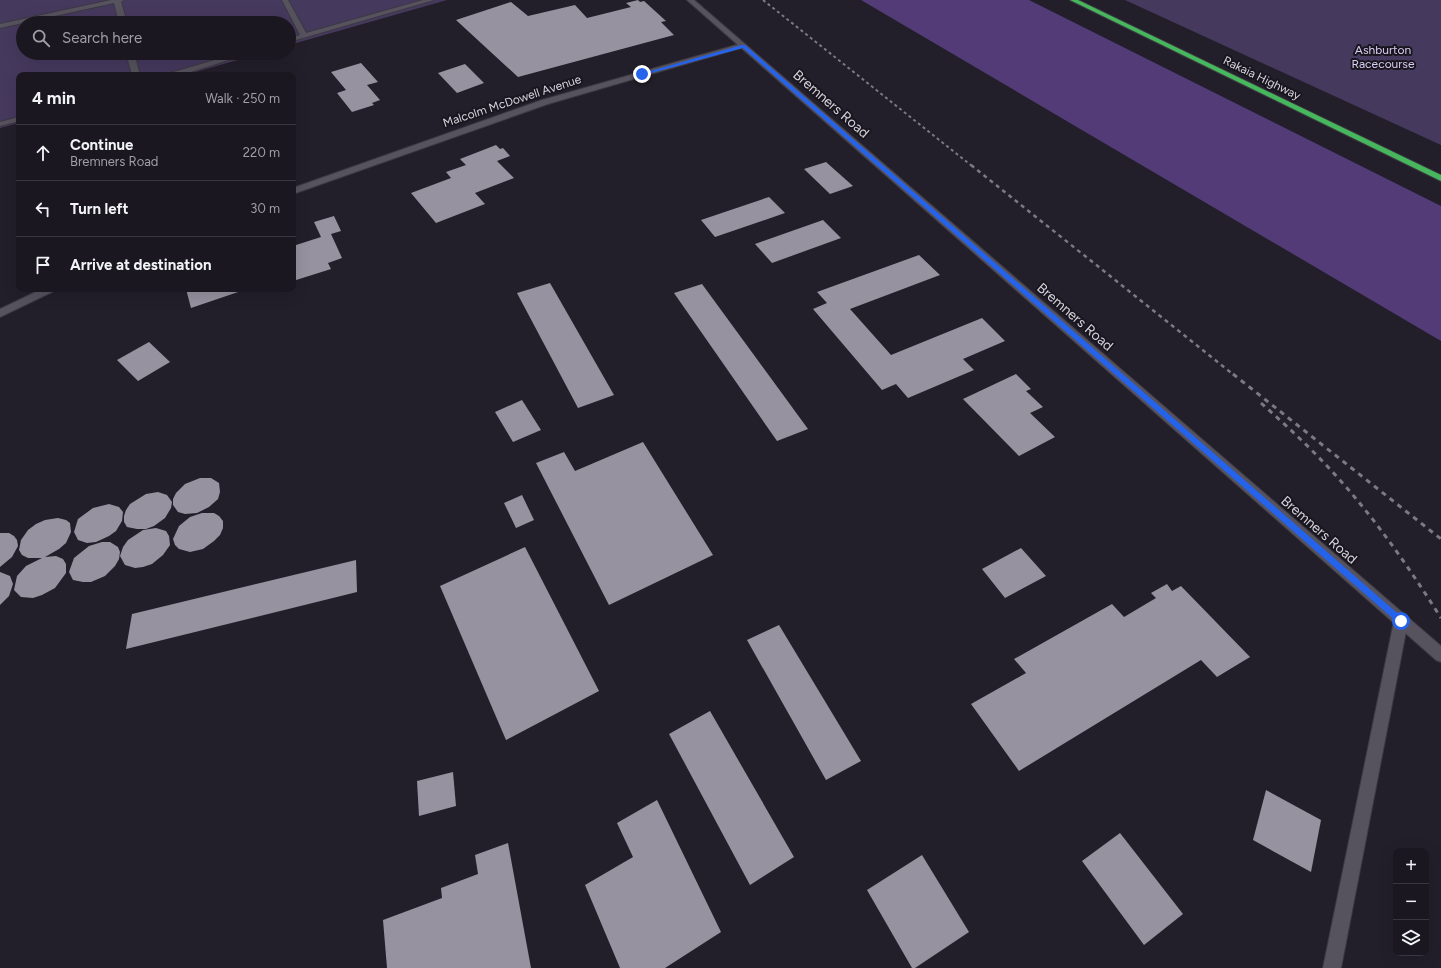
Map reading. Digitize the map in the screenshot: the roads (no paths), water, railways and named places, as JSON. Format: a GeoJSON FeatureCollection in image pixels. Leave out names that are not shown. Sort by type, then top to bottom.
{"type":"FeatureCollection","features":[{"type":"Feature","properties":{"kind":"highway","name":"Rakaia Highway"},"geometry":{"type":"LineString","coordinates":[[1073,0],[1441,178]]}},
{"type":"Feature","properties":{"kind":"street"},"geometry":{"type":"LineString","coordinates":[[45,16],[118,0],[121,16]]}},
{"type":"Feature","properties":{"kind":"street"},"geometry":{"type":"LineString","coordinates":[[285,0],[293,16]]}},
{"type":"Feature","properties":{"kind":"street"},"geometry":{"type":"LineString","coordinates":[[296,38],[431,0]]}},
{"type":"Feature","properties":{"kind":"street","name":"Bremners Road"},"geometry":{"type":"LineString","coordinates":[[690,0],[1441,655]]}},
{"type":"Feature","properties":{"kind":"street"},"geometry":{"type":"LineString","coordinates":[[296,21],[304,36]]}},
{"type":"Feature","properties":{"kind":"street"},"geometry":{"type":"LineString","coordinates":[[0,26],[16,22]]}},
{"type":"Feature","properties":{"kind":"street","name":"Malcolm McDowell Avenue"},"geometry":{"type":"LineString","coordinates":[[296,190],[545,102],[743,46]]}},
{"type":"Feature","properties":{"kind":"street"},"geometry":{"type":"LineString","coordinates":[[132,60],[135,72]]}},
{"type":"Feature","properties":{"kind":"street"},"geometry":{"type":"LineString","coordinates":[[183,72],[223,60]]}},
{"type":"Feature","properties":{"kind":"street"},"geometry":{"type":"LineString","coordinates":[[0,124],[16,120]]}},
{"type":"Feature","properties":{"kind":"street"},"geometry":{"type":"LineString","coordinates":[[0,313],[44,292]]}},
{"type":"Feature","properties":{"kind":"street"},"geometry":{"type":"LineString","coordinates":[[1332,968],[1401,621]]}},
{"type":"Feature","properties":{"kind":"railway"},"geometry":{"type":"LineString","coordinates":[[763,0],[972,166]]}},
{"type":"Feature","properties":{"kind":"railway"},"geometry":{"type":"LineString","coordinates":[[971,165],[1234,375]]}},
{"type":"Feature","properties":{"kind":"railway"},"geometry":{"type":"LineString","coordinates":[[1233,374],[1441,539]]}},
{"type":"Feature","properties":{"kind":"railway"},"geometry":{"type":"LineString","coordinates":[[1261,403],[1291,430],[1329,468],[1352,494],[1392,546],[1441,618]]}},
{"type":"Feature","properties":{"kind":"park label","name":"Ashburton Racecourse"},"geometry":{"type":"Point","coordinates":[1383,57]}}]}
